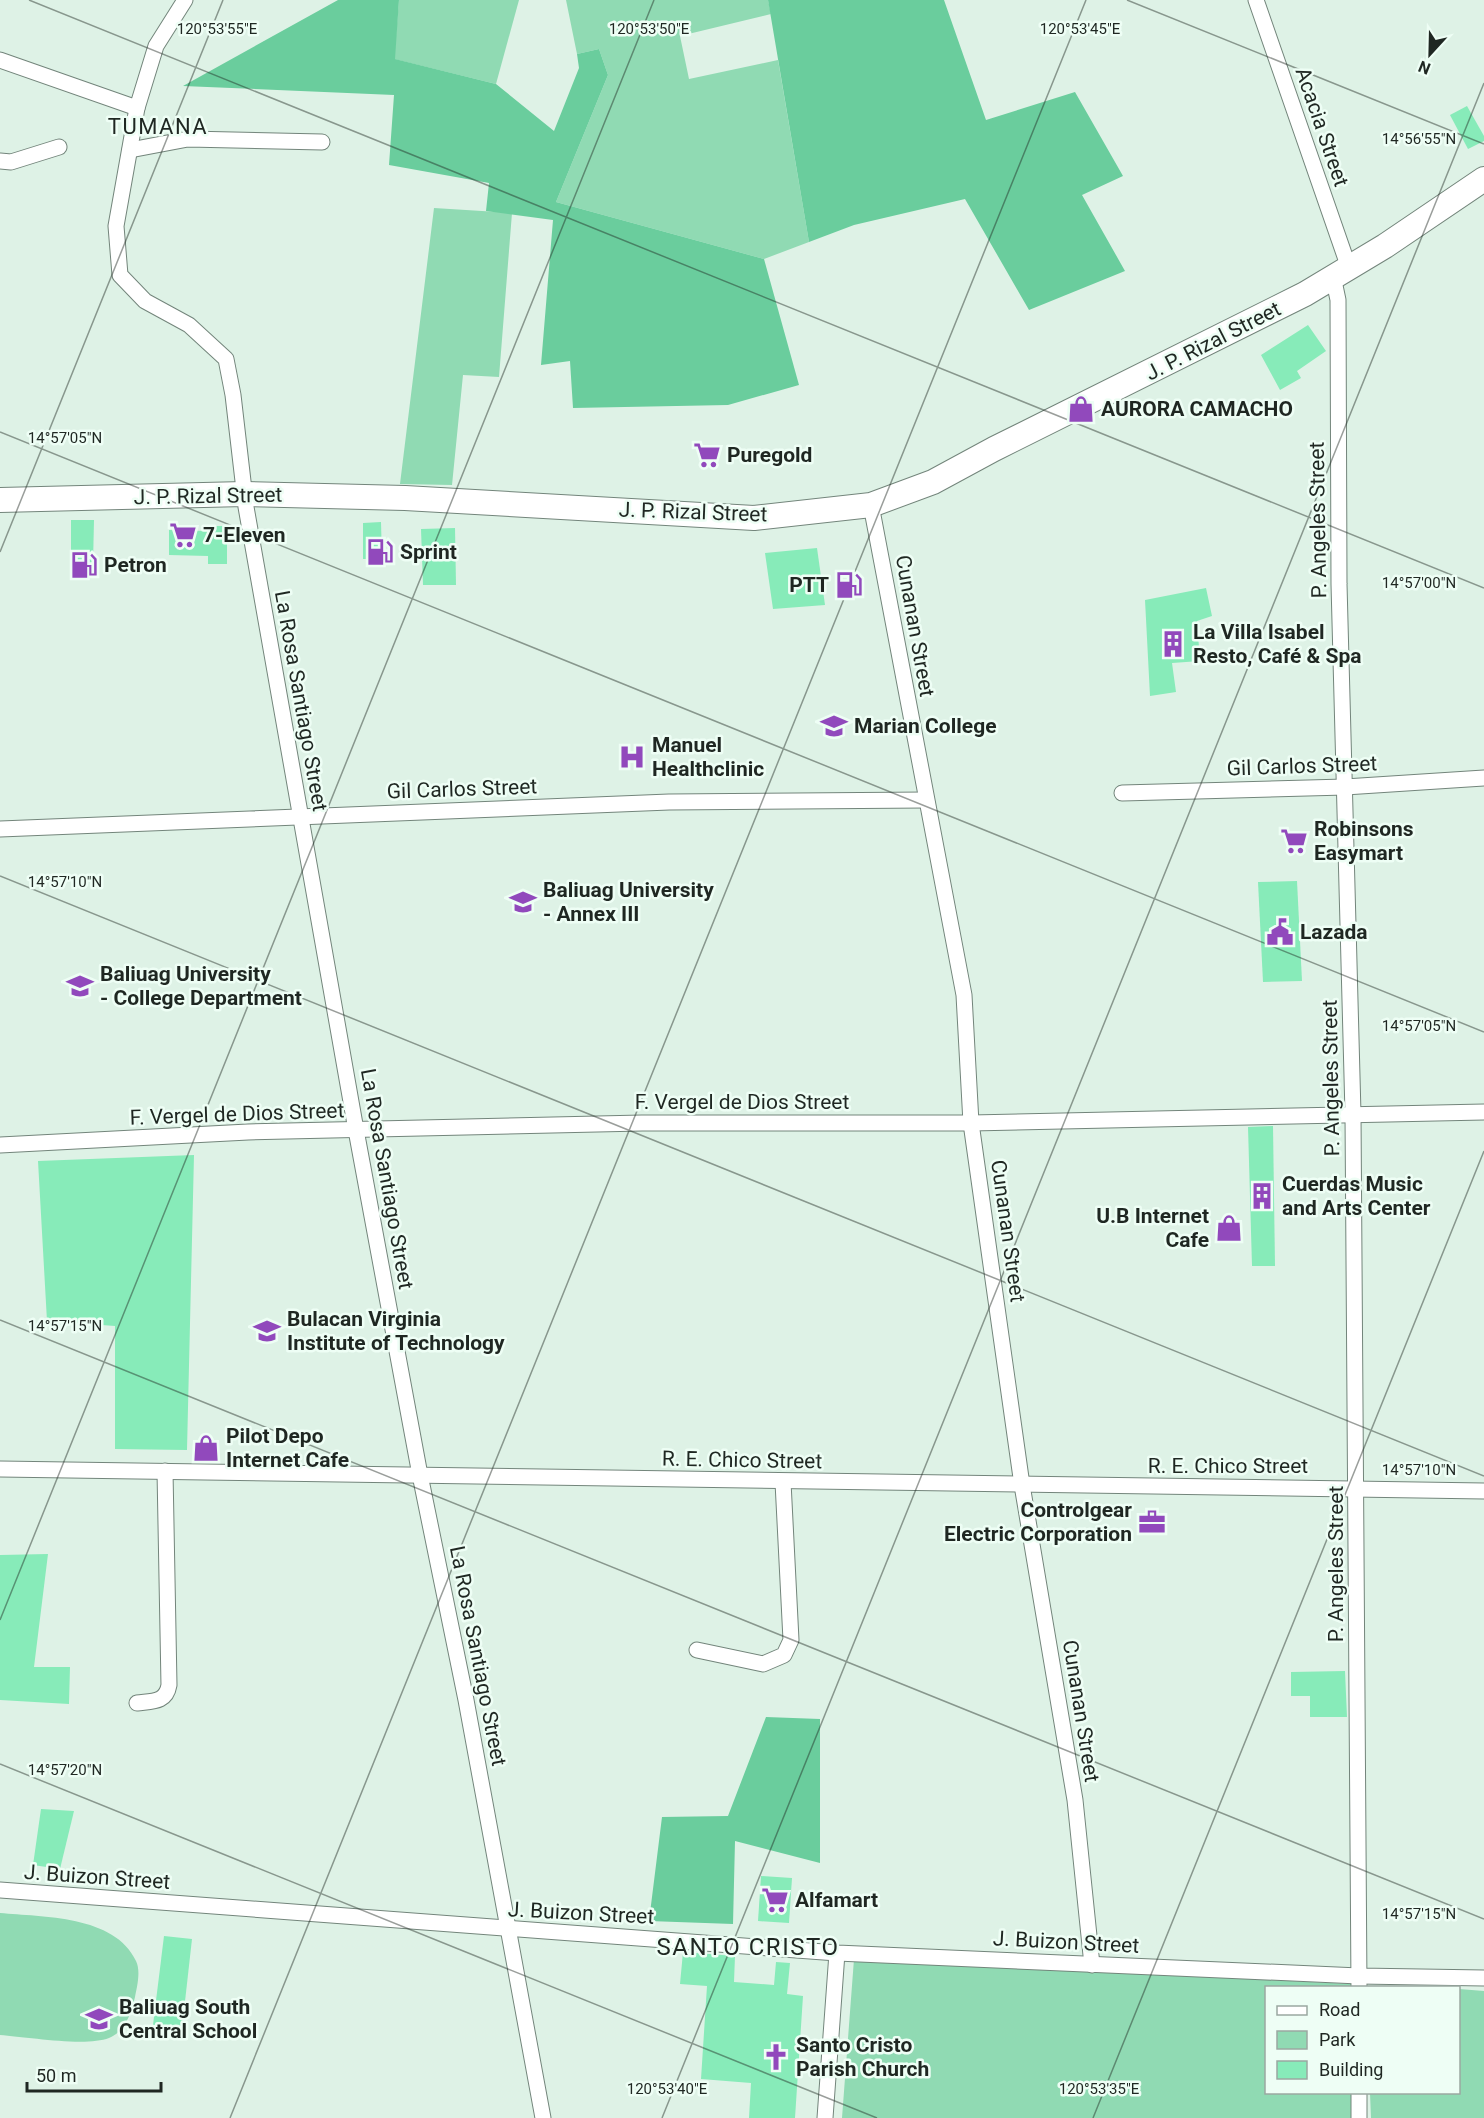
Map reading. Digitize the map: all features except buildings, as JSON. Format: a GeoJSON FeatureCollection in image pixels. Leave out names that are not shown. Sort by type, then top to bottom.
{"type":"FeatureCollection","features":[{"type":"Feature","properties":{"kind":"main road","name":"J. P. Rizal Street"},"geometry":{"type":"LineString","coordinates":[[0,500],[244,494],[405,498],[754,518],[871,505],[933,482],[994,449],[1206,346],[1305,294],[1484,179]]}},
{"type":"Feature","properties":{"kind":"street","name":"La Rosa Santiago Street"},"geometry":{"type":"LineString","coordinates":[[185,0],[156,46],[137,108],[116,226],[120,275],[145,301],[189,325],[226,359],[233,395],[244,494],[356,1130],[420,1475],[466,1700],[543,2118]]}},
{"type":"Feature","properties":{"kind":"street","name":"Acacia Street"},"geometry":{"type":"LineString","coordinates":[[1256,0],[1341,272]]}},
{"type":"Feature","properties":{"kind":"street"},"geometry":{"type":"LineString","coordinates":[[0,60],[137,108]]}},
{"type":"Feature","properties":{"kind":"street"},"geometry":{"type":"LineString","coordinates":[[130,150],[188,139],[322,142]]}},
{"type":"Feature","properties":{"kind":"street"},"geometry":{"type":"LineString","coordinates":[[0,161],[11,162],[59,147]]}},
{"type":"Feature","properties":{"kind":"street","name":"P. Angeles Street"},"geometry":{"type":"LineString","coordinates":[[1341,272],[1338,300],[1339,584],[1353,1114],[1359,1982]]}},
{"type":"Feature","properties":{"kind":"street","name":"Cunanan Street"},"geometry":{"type":"LineString","coordinates":[[871,505],[964,995],[971,1123],[1022,1485],[1074,1800],[1092,1965]]}},
{"type":"Feature","properties":{"kind":"street","name":"Gil Carlos Street"},"geometry":{"type":"LineString","coordinates":[[1122,793],[1345,787],[1484,778]]}},
{"type":"Feature","properties":{"kind":"street","name":"Gil Carlos Street"},"geometry":{"type":"LineString","coordinates":[[0,829],[669,802],[926,800]]}},
{"type":"Feature","properties":{"kind":"street","name":"F. Vergel de Dios Street"},"geometry":{"type":"LineString","coordinates":[[0,1145],[248,1132],[642,1123],[971,1123],[1484,1112]]}},
{"type":"Feature","properties":{"kind":"street","name":"R. E. Chico Street"},"geometry":{"type":"LineString","coordinates":[[0,1469],[1484,1491]]}},
{"type":"Feature","properties":{"kind":"street"},"geometry":{"type":"LineString","coordinates":[[137,1703],[162,1700],[168,1695],[165,1471]]}},
{"type":"Feature","properties":{"kind":"street"},"geometry":{"type":"LineString","coordinates":[[697,1650],[763,1664],[784,1655],[791,1640],[783,1482]]}},
{"type":"Feature","properties":{"kind":"street","name":"J. Buizon Street"},"geometry":{"type":"LineString","coordinates":[[0,1890],[507,1930],[580,1933],[837,1953],[1092,1965],[1359,1982],[1484,1978]]}},
{"type":"Feature","properties":{"kind":"street"},"geometry":{"type":"LineString","coordinates":[[825,2118],[837,1953]]}},
{"type":"Feature","properties":{"kind":"street"},"geometry":{"type":"LineString","coordinates":[[1359,2094],[1359,2118]]}},
{"type":"Feature","properties":{"kind":"green space"},"geometry":{"type":"Polygon","coordinates":[[[338,0],[399,0],[395,59],[496,84],[554,131],[579,68],[577,54],[599,49],[608,75],[556,202],[764,259],[799,385],[728,405],[573,408],[570,361],[541,365],[553,220],[486,211],[489,183],[389,165],[394,95],[183,86],[338,0]]]}},
{"type":"Feature","properties":{"kind":"green space"},"geometry":{"type":"Polygon","coordinates":[[[399,0],[519,0],[496,84],[394,59],[399,0]]]}},
{"type":"Feature","properties":{"kind":"green space"},"geometry":{"type":"Polygon","coordinates":[[[566,0],[768,0],[771,14],[680,36],[689,79],[778,60],[809,242],[764,259],[556,202],[608,75],[599,49],[577,54],[566,0]]]}},
{"type":"Feature","properties":{"kind":"green space"},"geometry":{"type":"Polygon","coordinates":[[[768,0],[944,0],[986,120],[1075,92],[1123,176],[1082,195],[1125,271],[1029,310],[965,199],[854,225],[809,242],[768,0]]]}},
{"type":"Feature","properties":{"kind":"green space"},"geometry":{"type":"Polygon","coordinates":[[[434,208],[512,213],[499,377],[463,375],[452,485],[400,484],[434,208]]]}},
{"type":"Feature","properties":{"kind":"green space"},"geometry":{"type":"Polygon","coordinates":[[[766,1717],[820,1719],[820,1863],[735,1841],[733,1924],[649,1921],[662,1817],[728,1816],[766,1717]]]}},
{"type":"Feature","properties":{"kind":"green space"},"geometry":{"type":"Polygon","coordinates":[[[0,1913],[76,1921],[112,1935],[126,1946],[136,1961],[138,1979],[132,2009],[120,2031],[109,2038],[86,2042],[0,2035],[0,1913]]]}},
{"type":"Feature","properties":{"kind":"green space"},"geometry":{"type":"Polygon","coordinates":[[[854,1959],[1351,1984],[1351,1986],[1265,1986],[1265,2094],[1352,2094],[1352,2118],[842,2118],[854,1959]]]}},
{"type":"Feature","properties":{"kind":"green space"},"geometry":{"type":"Polygon","coordinates":[[[1460,1989],[1484,1991],[1484,2118],[1371,2118],[1370,2094],[1460,2094],[1460,1989]]]}},
{"type":"Feature","properties":{"kind":"place","name":"AURORA CAMACHO"},"geometry":{"type":"Point","coordinates":[1081,409]}},
{"type":"Feature","properties":{"kind":"place","name":"Puregold"},"geometry":{"type":"Point","coordinates":[707,455]}},
{"type":"Feature","properties":{"kind":"place","name":"7-Eleven"},"geometry":{"type":"Point","coordinates":[183,535]}},
{"type":"Feature","properties":{"kind":"place","name":"Sprint"},"geometry":{"type":"Point","coordinates":[380,552]}},
{"type":"Feature","properties":{"kind":"place","name":"Petron"},"geometry":{"type":"Point","coordinates":[84,565]}},
{"type":"Feature","properties":{"kind":"place","name":"PTT"},"geometry":{"type":"Point","coordinates":[849,585]}},
{"type":"Feature","properties":{"kind":"place","name":"La Villa Isabel Resto, Café & Spa"},"geometry":{"type":"Point","coordinates":[1173,644]}},
{"type":"Feature","properties":{"kind":"place","name":"Marian College"},"geometry":{"type":"Point","coordinates":[834,726]}},
{"type":"Feature","properties":{"kind":"place","name":"Manuel Healthclinic"},"geometry":{"type":"Point","coordinates":[632,757]}},
{"type":"Feature","properties":{"kind":"place","name":"Robinsons Easymart"},"geometry":{"type":"Point","coordinates":[1294,841]}},
{"type":"Feature","properties":{"kind":"place","name":"Baliuag University - Annex III"},"geometry":{"type":"Point","coordinates":[523,902]}},
{"type":"Feature","properties":{"kind":"place","name":"Lazada"},"geometry":{"type":"Point","coordinates":[1280,932]}},
{"type":"Feature","properties":{"kind":"place","name":"Baliuag University - College Department"},"geometry":{"type":"Point","coordinates":[80,986]}},
{"type":"Feature","properties":{"kind":"place","name":"Cuerdas Music and Arts Center"},"geometry":{"type":"Point","coordinates":[1262,1196]}},
{"type":"Feature","properties":{"kind":"place","name":"U.B Internet Cafe"},"geometry":{"type":"Point","coordinates":[1229,1228]}},
{"type":"Feature","properties":{"kind":"place","name":"Bulacan Virginia Institute of Technology"},"geometry":{"type":"Point","coordinates":[267,1331]}},
{"type":"Feature","properties":{"kind":"place","name":"Pilot Depo Internet Cafe"},"geometry":{"type":"Point","coordinates":[206,1448]}},
{"type":"Feature","properties":{"kind":"place","name":"Controlgear Electric Corporation"},"geometry":{"type":"Point","coordinates":[1152,1522]}},
{"type":"Feature","properties":{"kind":"place","name":"Alfamart"},"geometry":{"type":"Point","coordinates":[775,1900]}},
{"type":"Feature","properties":{"kind":"place","name":"Baliuag South Central School"},"geometry":{"type":"Point","coordinates":[99,2019]}},
{"type":"Feature","properties":{"kind":"place","name":"Santo Cristo Parish Church"},"geometry":{"type":"Point","coordinates":[776,2057]}},
{"type":"Feature","properties":{"kind":"district","name":"TUMANA"},"geometry":{"type":"Point","coordinates":[158,126]}},
{"type":"Feature","properties":{"kind":"district","name":"SANTO CRISTO"},"geometry":{"type":"Point","coordinates":[748,1947]}}]}
